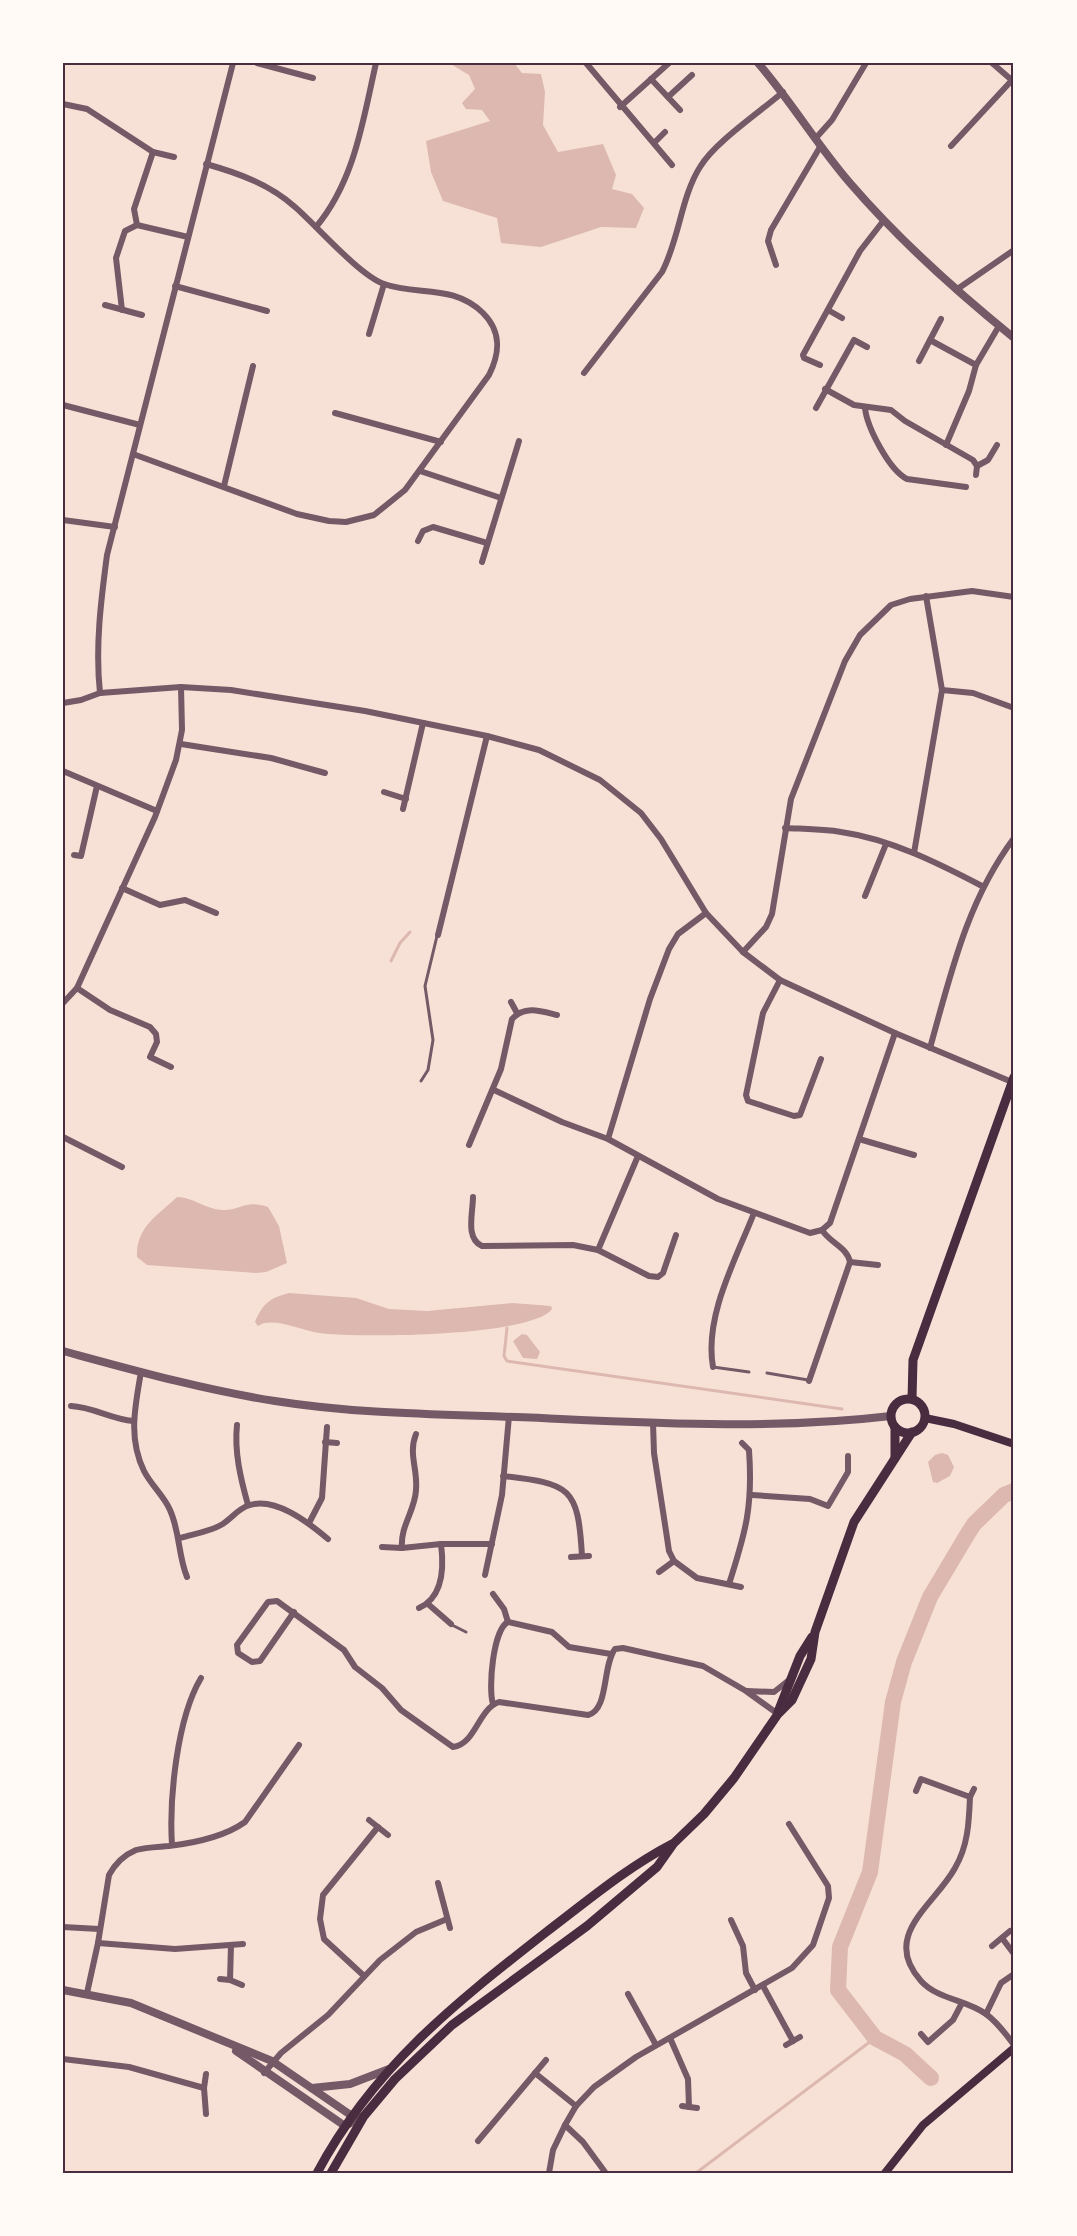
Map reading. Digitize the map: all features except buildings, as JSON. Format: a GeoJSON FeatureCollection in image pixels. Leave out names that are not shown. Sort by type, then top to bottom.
{"type":"FeatureCollection","features":[{"type":"Feature","properties":{"kind":"main road"},"geometry":{"type":"LineString","coordinates":[[912,1399],[913,1360],[1013,1080]]}},
{"type":"Feature","properties":{"kind":"main road"},"geometry":{"type":"LineString","coordinates":[[895,1427],[906,1432],[918,1429],[925,1418],[922,1406],[912,1399],[896,1403],[891,1416],[895,1427],[895,1458]]}},
{"type":"Feature","properties":{"kind":"main road"},"geometry":{"type":"LineString","coordinates":[[925,1418],[954,1424],[1014,1444]]}},
{"type":"Feature","properties":{"kind":"main road"},"geometry":{"type":"LineString","coordinates":[[777,1714],[790,1678],[815,1632],[854,1522],[912,1432]]}},
{"type":"Feature","properties":{"kind":"main road"},"geometry":{"type":"LineString","coordinates":[[316,2173],[345,2126],[358,2119],[440,2035],[587,1926],[657,1867],[674,1843],[704,1815],[734,1778],[777,1714],[792,1700],[811,1659],[815,1632]]}},
{"type":"Feature","properties":{"kind":"main road"},"geometry":{"type":"LineString","coordinates":[[331,2173],[358,2119],[389,2069],[430,2026],[468,1993],[638,1863],[674,1843]]}},
{"type":"Feature","properties":{"kind":"main road"},"geometry":{"type":"LineString","coordinates":[[885,2173],[915,2134],[1014,2046]]}},
{"type":"Feature","properties":{"kind":"street"},"geometry":{"type":"LineString","coordinates":[[257,63],[313,78]]}},
{"type":"Feature","properties":{"kind":"street"},"geometry":{"type":"LineString","coordinates":[[316,226],[327,213],[348,176],[376,63]]}},
{"type":"Feature","properties":{"kind":"street"},"geometry":{"type":"LineString","coordinates":[[586,63],[620,107],[655,142],[672,165]]}},
{"type":"Feature","properties":{"kind":"street"},"geometry":{"type":"LineString","coordinates":[[620,107],[669,63]]}},
{"type":"Feature","properties":{"kind":"street"},"geometry":{"type":"LineString","coordinates":[[758,63],[783,92],[820,147],[884,220],[956,290],[1014,338]]}},
{"type":"Feature","properties":{"kind":"street"},"geometry":{"type":"LineString","coordinates":[[815,139],[832,120],[866,63]]}},
{"type":"Feature","properties":{"kind":"street"},"geometry":{"type":"LineString","coordinates":[[951,146],[1013,80],[992,63]]}},
{"type":"Feature","properties":{"kind":"street"},"geometry":{"type":"LineString","coordinates":[[100,693],[98,672],[102,594],[107,555],[188,237],[229,64]]}},
{"type":"Feature","properties":{"kind":"street"},"geometry":{"type":"LineString","coordinates":[[668,97],[692,75]]}},
{"type":"Feature","properties":{"kind":"street"},"geometry":{"type":"LineString","coordinates":[[651,79],[680,110]]}},
{"type":"Feature","properties":{"kind":"street"},"geometry":{"type":"LineString","coordinates":[[584,373],[662,272],[671,254],[700,166],[712,152],[783,92]]}},
{"type":"Feature","properties":{"kind":"street"},"geometry":{"type":"LineString","coordinates":[[63,104],[87,109],[153,153],[174,157]]}},
{"type":"Feature","properties":{"kind":"street"},"geometry":{"type":"LineString","coordinates":[[655,142],[665,132]]}},
{"type":"Feature","properties":{"kind":"street"},"geometry":{"type":"LineString","coordinates":[[776,266],[768,241],[771,230],[820,147]]}},
{"type":"Feature","properties":{"kind":"street"},"geometry":{"type":"LineString","coordinates":[[137,225],[134,208],[153,153]]}},
{"type":"Feature","properties":{"kind":"street"},"geometry":{"type":"LineString","coordinates":[[133,454],[309,518],[346,522],[374,515],[388,506],[420,471],[489,375],[498,357],[498,341],[493,326],[484,314],[460,297],[384,284],[343,253],[293,205],[265,185],[232,171],[206,164]]}},
{"type":"Feature","properties":{"kind":"street"},"geometry":{"type":"LineString","coordinates":[[820,364],[804,358],[803,355],[860,251],[884,220]]}},
{"type":"Feature","properties":{"kind":"street"},"geometry":{"type":"LineString","coordinates":[[122,309],[116,258],[125,231],[137,225],[188,237]]}},
{"type":"Feature","properties":{"kind":"street"},"geometry":{"type":"LineString","coordinates":[[956,290],[1014,250]]}},
{"type":"Feature","properties":{"kind":"street"},"geometry":{"type":"LineString","coordinates":[[369,334],[384,284]]}},
{"type":"Feature","properties":{"kind":"street"},"geometry":{"type":"LineString","coordinates":[[175,286],[267,311]]}},
{"type":"Feature","properties":{"kind":"street"},"geometry":{"type":"LineString","coordinates":[[105,305],[142,315]]}},
{"type":"Feature","properties":{"kind":"street"},"geometry":{"type":"LineString","coordinates":[[828,310],[842,318]]}},
{"type":"Feature","properties":{"kind":"street"},"geometry":{"type":"LineString","coordinates":[[919,361],[941,319]]}},
{"type":"Feature","properties":{"kind":"street"},"geometry":{"type":"LineString","coordinates":[[946,445],[969,391],[976,365],[999,326]]}},
{"type":"Feature","properties":{"kind":"street"},"geometry":{"type":"LineString","coordinates":[[816,408],[854,340],[867,347]]}},
{"type":"Feature","properties":{"kind":"street"},"geometry":{"type":"LineString","coordinates":[[930,340],[976,365]]}},
{"type":"Feature","properties":{"kind":"street"},"geometry":{"type":"LineString","coordinates":[[224,486],[253,366]]}},
{"type":"Feature","properties":{"kind":"street"},"geometry":{"type":"LineString","coordinates":[[825,389],[854,405],[891,410],[973,460],[977,466],[976,475]]}},
{"type":"Feature","properties":{"kind":"street"},"geometry":{"type":"LineString","coordinates":[[63,405],[140,425]]}},
{"type":"Feature","properties":{"kind":"street"},"geometry":{"type":"LineString","coordinates":[[865,408],[866,418],[893,469],[900,476],[907,479],[966,487]]}},
{"type":"Feature","properties":{"kind":"street"},"geometry":{"type":"LineString","coordinates":[[336,413],[441,442]]}},
{"type":"Feature","properties":{"kind":"street"},"geometry":{"type":"LineString","coordinates":[[482,562],[519,441]]}},
{"type":"Feature","properties":{"kind":"street"},"geometry":{"type":"LineString","coordinates":[[977,466],[988,460],[997,445]]}},
{"type":"Feature","properties":{"kind":"street"},"geometry":{"type":"LineString","coordinates":[[420,471],[501,498]]}},
{"type":"Feature","properties":{"kind":"street"},"geometry":{"type":"LineString","coordinates":[[63,520],[115,527]]}},
{"type":"Feature","properties":{"kind":"street"},"geometry":{"type":"LineString","coordinates":[[418,541],[423,531],[433,527],[487,543]]}},
{"type":"Feature","properties":{"kind":"street"},"geometry":{"type":"LineString","coordinates":[[743,952],[766,927],[772,914],[791,799],[845,661],[860,635],[891,605],[926,596],[972,591],[1014,597]]}},
{"type":"Feature","properties":{"kind":"street"},"geometry":{"type":"LineString","coordinates":[[914,854],[942,690],[926,596]]}},
{"type":"Feature","properties":{"kind":"street"},"geometry":{"type":"LineString","coordinates":[[63,1003],[77,988],[157,811],[181,744],[181,687]]}},
{"type":"Feature","properties":{"kind":"street"},"geometry":{"type":"LineString","coordinates":[[63,702],[81,700],[100,693],[181,687],[231,690],[423,723],[487,736],[539,750],[573,765],[622,795],[662,839],[706,913],[743,952],[780,980],[895,1033],[1013,1080]]}},
{"type":"Feature","properties":{"kind":"street"},"geometry":{"type":"LineString","coordinates":[[942,690],[973,693],[1014,708]]}},
{"type":"Feature","properties":{"kind":"street"},"geometry":{"type":"LineString","coordinates":[[403,808],[423,723]]}},
{"type":"Feature","properties":{"kind":"street"},"geometry":{"type":"LineString","coordinates":[[438,935],[487,736]]}},
{"type":"Feature","properties":{"kind":"street"},"geometry":{"type":"LineString","coordinates":[[181,744],[270,758],[325,773]]}},
{"type":"Feature","properties":{"kind":"street"},"geometry":{"type":"LineString","coordinates":[[63,771],[157,811]]}},
{"type":"Feature","properties":{"kind":"street"},"geometry":{"type":"LineString","coordinates":[[74,855],[81,856],[98,786]]}},
{"type":"Feature","properties":{"kind":"street"},"geometry":{"type":"LineString","coordinates":[[384,792],[406,799]]}},
{"type":"Feature","properties":{"kind":"street"},"geometry":{"type":"LineString","coordinates":[[785,828],[841,832],[886,844],[914,854],[982,886]]}},
{"type":"Feature","properties":{"kind":"street"},"geometry":{"type":"LineString","coordinates":[[930,1048],[970,914],[982,886],[1014,837]]}},
{"type":"Feature","properties":{"kind":"street"},"geometry":{"type":"LineString","coordinates":[[865,896],[886,844]]}},
{"type":"Feature","properties":{"kind":"street"},"geometry":{"type":"LineString","coordinates":[[122,888],[160,905],[185,900],[216,913]]}},
{"type":"Feature","properties":{"kind":"street"},"geometry":{"type":"LineString","coordinates":[[608,1139],[650,999],[669,949],[678,934],[706,913]]}},
{"type":"Feature","properties":{"kind":"street"},"geometry":{"type":"LineString","coordinates":[[780,980],[763,1013],[747,1088],[748,1101],[794,1116],[800,1115],[821,1059]]}},
{"type":"Feature","properties":{"kind":"street"},"geometry":{"type":"LineString","coordinates":[[77,988],[110,1010],[150,1027],[156,1034],[157,1042],[150,1058],[171,1067]]}},
{"type":"Feature","properties":{"kind":"street"},"geometry":{"type":"LineString","coordinates":[[511,1002],[517,1013]]}},
{"type":"Feature","properties":{"kind":"street"},"geometry":{"type":"LineString","coordinates":[[469,1145],[494,1090],[507,1049],[512,1019],[517,1013],[534,1009],[557,1015]]}},
{"type":"Feature","properties":{"kind":"street"},"geometry":{"type":"LineString","coordinates":[[494,1090],[562,1122],[608,1139],[718,1199],[810,1233],[822,1230],[830,1223],[895,1033]]}},
{"type":"Feature","properties":{"kind":"street"},"geometry":{"type":"LineString","coordinates":[[63,1137],[122,1167]]}},
{"type":"Feature","properties":{"kind":"street"},"geometry":{"type":"LineString","coordinates":[[859,1139],[914,1155]]}},
{"type":"Feature","properties":{"kind":"street"},"geometry":{"type":"LineString","coordinates":[[598,1251],[638,1156]]}},
{"type":"Feature","properties":{"kind":"street"},"geometry":{"type":"LineString","coordinates":[[473,1197],[471,1235],[476,1244],[482,1246],[561,1243],[598,1251],[649,1276],[658,1278],[663,1273],[676,1235]]}},
{"type":"Feature","properties":{"kind":"street"},"geometry":{"type":"LineString","coordinates":[[713,1367],[714,1328],[726,1286],[754,1213]]}},
{"type":"Feature","properties":{"kind":"street"},"geometry":{"type":"LineString","coordinates":[[809,1381],[850,1262],[846,1251],[828,1240],[822,1230]]}},
{"type":"Feature","properties":{"kind":"street"},"geometry":{"type":"LineString","coordinates":[[850,1262],[878,1265]]}},
{"type":"Feature","properties":{"kind":"street"},"geometry":{"type":"LineString","coordinates":[[63,1352],[141,1372],[275,1401],[354,1409],[653,1423],[774,1424],[891,1416]]}},
{"type":"Feature","properties":{"kind":"street"},"geometry":{"type":"LineString","coordinates":[[141,1372],[133,1421],[135,1445],[145,1473],[170,1509],[180,1538],[181,1563],[187,1577]]}},
{"type":"Feature","properties":{"kind":"street"},"geometry":{"type":"LineString","coordinates":[[71,1406],[99,1410],[120,1420],[133,1421]]}},
{"type":"Feature","properties":{"kind":"street"},"geometry":{"type":"LineString","coordinates":[[485,1575],[503,1476],[509,1416]]}},
{"type":"Feature","properties":{"kind":"street"},"geometry":{"type":"LineString","coordinates":[[653,1423],[654,1453],[669,1551],[675,1561],[697,1578],[741,1587]]}},
{"type":"Feature","properties":{"kind":"street"},"geometry":{"type":"LineString","coordinates":[[237,1425],[236,1437],[242,1482],[248,1505]]}},
{"type":"Feature","properties":{"kind":"street"},"geometry":{"type":"LineString","coordinates":[[309,1523],[322,1498],[327,1427]]}},
{"type":"Feature","properties":{"kind":"street"},"geometry":{"type":"LineString","coordinates":[[402,1548],[403,1525],[416,1491],[411,1446],[416,1434]]}},
{"type":"Feature","properties":{"kind":"street"},"geometry":{"type":"LineString","coordinates":[[325,1442],[336,1443]]}},
{"type":"Feature","properties":{"kind":"street"},"geometry":{"type":"LineString","coordinates":[[729,1584],[744,1535],[752,1495],[749,1450],[742,1443]]}},
{"type":"Feature","properties":{"kind":"street"},"geometry":{"type":"LineString","coordinates":[[752,1495],[810,1499],[828,1506],[848,1472],[848,1456]]}},
{"type":"Feature","properties":{"kind":"street"},"geometry":{"type":"LineString","coordinates":[[503,1476],[555,1484],[568,1493],[578,1509],[585,1556],[571,1557]]}},
{"type":"Feature","properties":{"kind":"street"},"geometry":{"type":"LineString","coordinates":[[180,1538],[220,1526],[248,1505],[273,1506],[309,1523],[328,1539]]}},
{"type":"Feature","properties":{"kind":"street"},"geometry":{"type":"LineString","coordinates":[[419,1608],[428,1604],[442,1576],[441,1544]]}},
{"type":"Feature","properties":{"kind":"street"},"geometry":{"type":"LineString","coordinates":[[382,1547],[492,1544]]}},
{"type":"Feature","properties":{"kind":"street"},"geometry":{"type":"LineString","coordinates":[[659,1572],[675,1561]]}},
{"type":"Feature","properties":{"kind":"street"},"geometry":{"type":"LineString","coordinates":[[493,1594],[504,1609],[508,1622]]}},
{"type":"Feature","properties":{"kind":"street"},"geometry":{"type":"LineString","coordinates":[[294,1612],[260,1661],[252,1662],[238,1653],[237,1645],[268,1602],[277,1601],[294,1612],[344,1650],[355,1667],[382,1688],[401,1710],[453,1747],[463,1744],[493,1704],[498,1702],[591,1714],[600,1706],[611,1654],[615,1649],[623,1648],[692,1662],[746,1691],[777,1714]]}},
{"type":"Feature","properties":{"kind":"street"},"geometry":{"type":"LineString","coordinates":[[428,1604],[451,1624]]}},
{"type":"Feature","properties":{"kind":"street"},"geometry":{"type":"LineString","coordinates":[[508,1622],[552,1632],[569,1647],[611,1654]]}},
{"type":"Feature","properties":{"kind":"street"},"geometry":{"type":"LineString","coordinates":[[493,1704],[490,1690],[494,1658],[500,1629],[508,1622]]}},
{"type":"Feature","properties":{"kind":"street"},"geometry":{"type":"LineString","coordinates":[[172,1845],[170,1815],[184,1721],[193,1692],[201,1678]]}},
{"type":"Feature","properties":{"kind":"street"},"geometry":{"type":"LineString","coordinates":[[746,1691],[774,1692],[790,1678]]}},
{"type":"Feature","properties":{"kind":"street"},"geometry":{"type":"LineString","coordinates":[[87,1993],[109,1875],[113,1868],[122,1858],[135,1851],[225,1833],[245,1822],[299,1744]]}},
{"type":"Feature","properties":{"kind":"street"},"geometry":{"type":"LineString","coordinates":[[916,1791],[921,1779],[970,1797]]}},
{"type":"Feature","properties":{"kind":"street"},"geometry":{"type":"LineString","coordinates":[[974,1789],[970,1797],[968,1828],[963,1851],[946,1884],[914,1920],[907,1951],[909,1965],[922,1983],[986,2014],[1014,2046]]}},
{"type":"Feature","properties":{"kind":"street"},"geometry":{"type":"LineString","coordinates":[[369,1820],[388,1835]]}},
{"type":"Feature","properties":{"kind":"street"},"geometry":{"type":"LineString","coordinates":[[549,2173],[553,2150],[576,2106],[607,2076],[656,2045],[792,1968],[813,1945],[829,1898],[828,1886],[789,1824]]}},
{"type":"Feature","properties":{"kind":"street"},"geometry":{"type":"LineString","coordinates":[[363,1976],[324,1939],[321,1911],[323,1895],[378,1827]]}},
{"type":"Feature","properties":{"kind":"street"},"geometry":{"type":"LineString","coordinates":[[438,1883],[450,1928]]}},
{"type":"Feature","properties":{"kind":"street"},"geometry":{"type":"LineString","coordinates":[[264,2073],[272,2061],[328,2015],[363,1976],[416,1932],[447,1918]]}},
{"type":"Feature","properties":{"kind":"street"},"geometry":{"type":"LineString","coordinates":[[731,1920],[743,1946],[746,1973],[755,1990]]}},
{"type":"Feature","properties":{"kind":"street"},"geometry":{"type":"LineString","coordinates":[[63,1927],[99,1929]]}},
{"type":"Feature","properties":{"kind":"street"},"geometry":{"type":"LineString","coordinates":[[992,1946],[1010,1932]]}},
{"type":"Feature","properties":{"kind":"street"},"geometry":{"type":"LineString","coordinates":[[1002,1938],[1014,1954]]}},
{"type":"Feature","properties":{"kind":"street"},"geometry":{"type":"LineString","coordinates":[[98,1943],[175,1949],[243,1944]]}},
{"type":"Feature","properties":{"kind":"street"},"geometry":{"type":"LineString","coordinates":[[230,1980],[231,1945]]}},
{"type":"Feature","properties":{"kind":"street"},"geometry":{"type":"LineString","coordinates":[[986,2014],[997,1989],[1014,1974]]}},
{"type":"Feature","properties":{"kind":"street"},"geometry":{"type":"LineString","coordinates":[[220,1979],[242,1985]]}},
{"type":"Feature","properties":{"kind":"street"},"geometry":{"type":"LineString","coordinates":[[763,1986],[793,2041]]}},
{"type":"Feature","properties":{"kind":"street"},"geometry":{"type":"LineString","coordinates":[[63,1990],[131,2003],[182,2022],[227,2045],[272,2061],[358,2119]]}},
{"type":"Feature","properties":{"kind":"street"},"geometry":{"type":"LineString","coordinates":[[628,1994],[656,2045]]}},
{"type":"Feature","properties":{"kind":"street"},"geometry":{"type":"LineString","coordinates":[[921,2034],[928,2042],[953,2020],[962,2003]]}},
{"type":"Feature","properties":{"kind":"street"},"geometry":{"type":"LineString","coordinates":[[786,2045],[800,2037]]}},
{"type":"Feature","properties":{"kind":"street"},"geometry":{"type":"LineString","coordinates":[[670,2038],[688,2079],[686,2106],[697,2108]]}},
{"type":"Feature","properties":{"kind":"street"},"geometry":{"type":"LineString","coordinates":[[227,2045],[264,2073],[345,2126]]}},
{"type":"Feature","properties":{"kind":"street"},"geometry":{"type":"LineString","coordinates":[[63,2059],[122,2066],[204,2088]]}},
{"type":"Feature","properties":{"kind":"street"},"geometry":{"type":"LineString","coordinates":[[478,2141],[546,2060]]}},
{"type":"Feature","properties":{"kind":"street"},"geometry":{"type":"LineString","coordinates":[[312,2088],[350,2084],[389,2069]]}},
{"type":"Feature","properties":{"kind":"street"},"geometry":{"type":"LineString","coordinates":[[536,2073],[576,2106]]}},
{"type":"Feature","properties":{"kind":"street"},"geometry":{"type":"LineString","coordinates":[[206,2074],[204,2088],[206,2114]]}},
{"type":"Feature","properties":{"kind":"street"},"geometry":{"type":"LineString","coordinates":[[565,2125],[583,2142],[605,2172]]}},
{"type":"Feature","properties":{"kind":"lane"},"geometry":{"type":"LineString","coordinates":[[421,1081],[428,1070],[433,1040],[425,986],[438,935]]}},
{"type":"Feature","properties":{"kind":"lane"},"geometry":{"type":"LineString","coordinates":[[713,1367],[749,1372]]}},
{"type":"Feature","properties":{"kind":"lane"},"geometry":{"type":"LineString","coordinates":[[767,1373],[809,1381]]}},
{"type":"Feature","properties":{"kind":"lane"},"geometry":{"type":"LineString","coordinates":[[451,1624],[466,1632]]}},
{"type":"Feature","properties":{"kind":"shaded area"},"geometry":{"type":"Polygon","coordinates":[[[449,63],[514,63],[522,73],[541,74],[545,92],[543,125],[558,152],[603,144],[616,175],[612,189],[632,194],[644,208],[636,228],[601,227],[541,247],[501,243],[497,218],[443,201],[431,172],[426,141],[490,121],[482,110],[466,109],[462,103],[475,89],[469,75],[449,63]]]}},
{"type":"Feature","properties":{"kind":"shaded area"},"geometry":{"type":"Polygon","coordinates":[[[177,1197],[222,1210],[254,1204],[268,1207],[279,1226],[287,1263],[266,1272],[256,1273],[147,1265],[137,1257],[140,1238],[155,1216],[177,1197]]]}},
{"type":"Feature","properties":{"kind":"shaded area"},"geometry":{"type":"Polygon","coordinates":[[[289,1293],[356,1298],[389,1309],[427,1311],[512,1303],[551,1306],[552,1309],[538,1318],[512,1325],[442,1333],[339,1335],[270,1322],[258,1326],[255,1322],[264,1306],[272,1299],[289,1293]]]}},
{"type":"Feature","properties":{"kind":"shaded area"},"geometry":{"type":"Polygon","coordinates":[[[522,1334],[527,1335],[540,1352],[537,1359],[523,1358],[513,1341],[522,1334]]]}},
{"type":"Feature","properties":{"kind":"shaded area"},"geometry":{"type":"Polygon","coordinates":[[[942,1453],[948,1455],[954,1467],[950,1476],[937,1483],[933,1482],[928,1462],[935,1455],[942,1453]]]}},
{"type":"Feature","properties":{"kind":"waterway"},"geometry":{"type":"LineString","coordinates":[[391,961],[400,943],[410,932]]}},
{"type":"Feature","properties":{"kind":"waterway"},"geometry":{"type":"LineString","coordinates":[[507,1328],[504,1356],[507,1361],[842,1409]]}},
{"type":"Feature","properties":{"kind":"waterway"},"geometry":{"type":"LineString","coordinates":[[931,2078],[905,2054],[875,2038],[838,1990],[840,1947],[870,1872],[893,1702],[904,1662],[930,1597],[974,1524],[1004,1495],[1014,1491]]}},
{"type":"Feature","properties":{"kind":"waterway"},"geometry":{"type":"LineString","coordinates":[[696,2173],[875,2038]]}}]}
